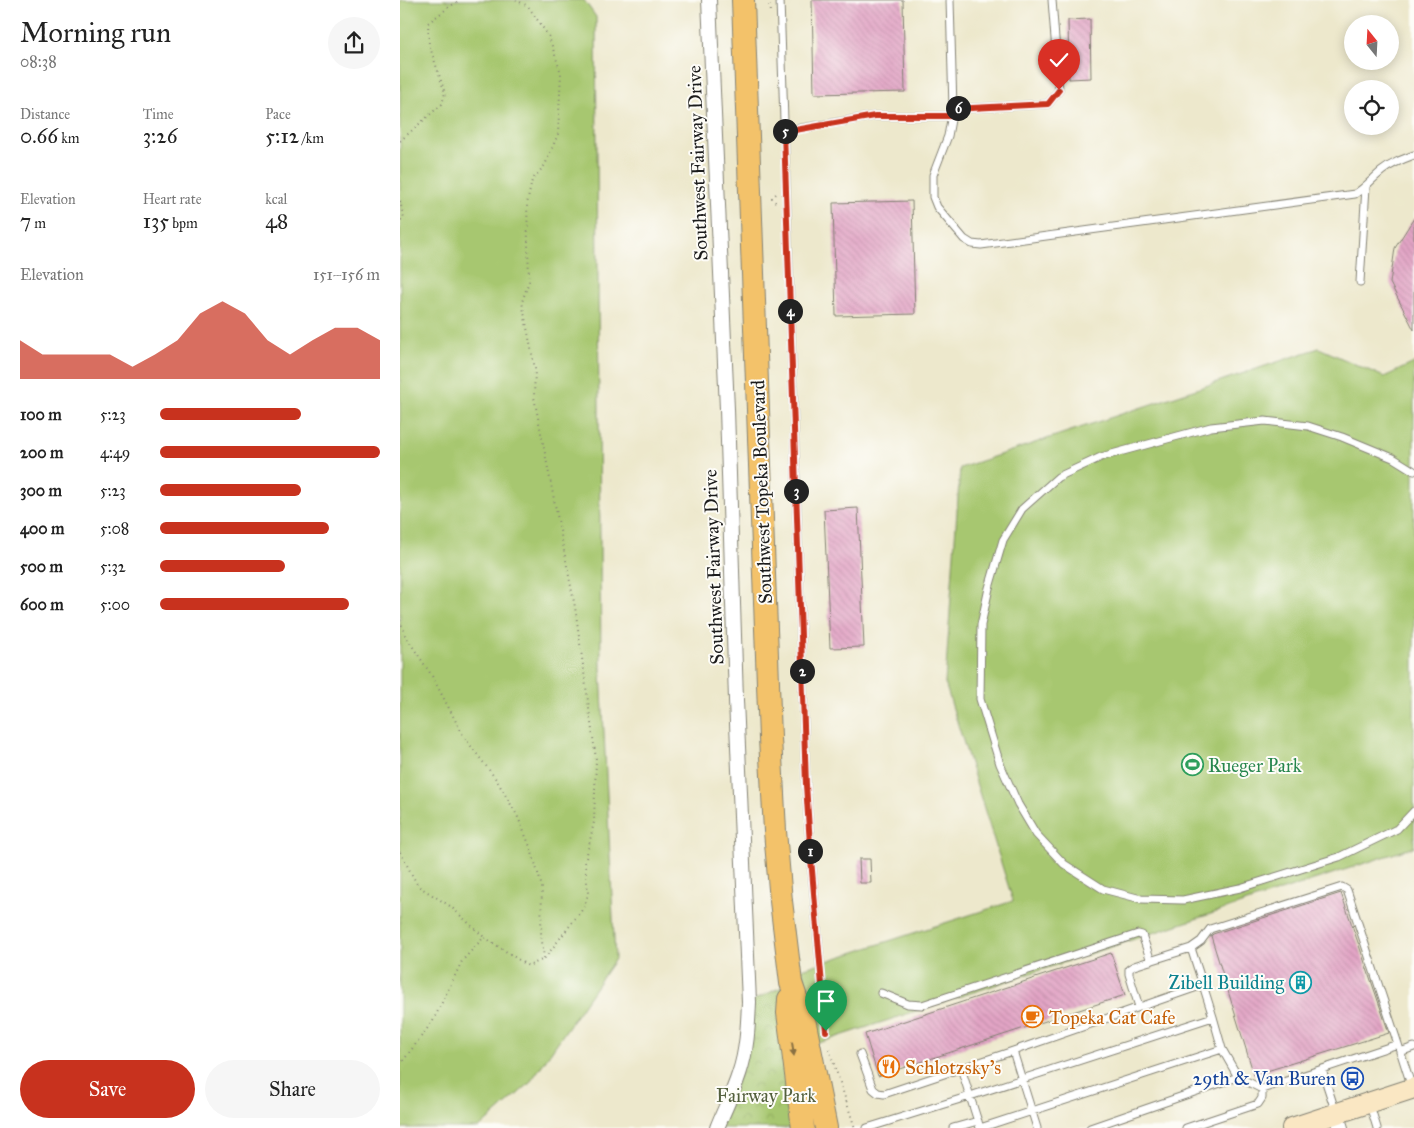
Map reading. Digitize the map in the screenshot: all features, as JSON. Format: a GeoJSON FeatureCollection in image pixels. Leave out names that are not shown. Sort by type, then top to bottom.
{"type":"FeatureCollection","features":[{"type":"Feature","properties":{"kind":"main road","name":"Southwest Topeka Boulevard"},"geometry":{"type":"LineString","coordinates":[[743,0],[775,831],[791,984],[805,1024],[826,1128]]}},
{"type":"Feature","properties":{"kind":"main road","name":"Southwest Topeka Boulevard"},"geometry":{"type":"LineString","coordinates":[[791,984],[788,1013],[803,1128]]}},
{"type":"Feature","properties":{"kind":"main road"},"geometry":{"type":"LineString","coordinates":[[1292,1128],[1338,1121],[1369,1102],[1413,1088]]}},
{"type":"Feature","properties":{"kind":"street","name":"Southwest Fairway Drive"},"geometry":{"type":"LineString","coordinates":[[709,0],[749,1002],[746,1043],[741,1068],[717,1128]]}},
{"type":"Feature","properties":{"kind":"lane"},"geometry":{"type":"LineString","coordinates":[[780,0],[806,785],[826,1031]]}},
{"type":"Feature","properties":{"kind":"lane"},"geometry":{"type":"LineString","coordinates":[[950,0],[952,112],[948,136],[933,176],[933,197],[937,207],[964,239],[972,244],[991,244],[1355,194],[1366,187],[1394,162],[1414,155]]}},
{"type":"Feature","properties":{"kind":"lane"},"geometry":{"type":"LineString","coordinates":[[784,132],[875,116],[1048,104],[1059,90],[1052,0]]}},
{"type":"Feature","properties":{"kind":"lane"},"geometry":{"type":"LineString","coordinates":[[1360,282],[1366,187]]}},
{"type":"Feature","properties":{"kind":"lane"},"geometry":{"type":"LineString","coordinates":[[1414,471],[1393,458],[1342,437],[1308,426],[1264,421],[1211,427],[1101,457],[1058,477],[1022,509],[1003,540],[981,624],[980,699],[1000,764],[1018,804],[1036,834],[1064,864],[1103,889],[1141,899],[1183,900],[1230,890],[1339,857],[1397,829],[1414,812]]}},
{"type":"Feature","properties":{"kind":"lane"},"geometry":{"type":"LineString","coordinates":[[1139,1007],[1129,969],[1191,948],[1201,941],[1210,929],[1342,887],[1348,890],[1413,1088]]}},
{"type":"Feature","properties":{"kind":"lane"},"geometry":{"type":"LineString","coordinates":[[881,993],[908,1004],[922,1005],[1138,934],[1142,935],[1151,961]]}},
{"type":"Feature","properties":{"kind":"lane"},"geometry":{"type":"LineString","coordinates":[[1191,948],[1222,1049],[1238,1078],[1262,1089],[1399,1048],[1414,1047]]}},
{"type":"Feature","properties":{"kind":"lane"},"geometry":{"type":"LineString","coordinates":[[860,1054],[873,1089],[878,1093],[884,1094],[1203,985]]}},
{"type":"Feature","properties":{"kind":"lane"},"geometry":{"type":"LineString","coordinates":[[867,1128],[1022,1080],[1213,1017]]}},
{"type":"Feature","properties":{"kind":"lane"},"geometry":{"type":"LineString","coordinates":[[953,1128],[979,1125],[1032,1111],[1222,1049]]}},
{"type":"Feature","properties":{"kind":"lane"},"geometry":{"type":"LineString","coordinates":[[1012,1051],[1037,1128]]}},
{"type":"Feature","properties":{"kind":"lane"},"geometry":{"type":"LineString","coordinates":[[962,1068],[979,1125]]}},
{"type":"Feature","properties":{"kind":"lane"},"geometry":{"type":"LineString","coordinates":[[1322,1070],[1338,1121]]}},
{"type":"Feature","properties":{"kind":"lane"},"geometry":{"type":"LineString","coordinates":[[1090,1128],[1238,1078]]}},
{"type":"Feature","properties":{"kind":"lane"},"geometry":{"type":"LineString","coordinates":[[1186,1128],[1258,1104],[1262,1098],[1262,1089]]}},
{"type":"Feature","properties":{"kind":"lane"},"geometry":{"type":"LineString","coordinates":[[1369,1102],[1377,1128]]}},
{"type":"Feature","properties":{"kind":"path"},"geometry":{"type":"LineString","coordinates":[[400,141],[442,104],[445,93],[429,44],[428,23],[460,0]]}},
{"type":"Feature","properties":{"kind":"path"},"geometry":{"type":"LineString","coordinates":[[400,852],[418,886],[450,906],[484,937],[528,966],[544,959],[585,906],[588,893],[585,863],[594,822],[596,759],[576,607],[534,397],[535,369],[522,302],[529,281],[527,204],[532,180],[545,164],[558,134],[561,73],[549,37],[528,6],[516,0]]}},
{"type":"Feature","properties":{"kind":"path"},"geometry":{"type":"LineString","coordinates":[[400,201],[404,218],[400,221]]}},
{"type":"Feature","properties":{"kind":"path"},"geometry":{"type":"LineString","coordinates":[[400,620],[405,635],[432,676],[464,737],[496,779],[517,815],[531,849],[542,887],[541,932],[544,959]]}},
{"type":"Feature","properties":{"kind":"path"},"geometry":{"type":"LineString","coordinates":[[400,1065],[433,1021],[462,961],[484,937]]}},
{"type":"Feature","properties":{"kind":"path"},"geometry":{"type":"LineString","coordinates":[[826,1031],[824,1035],[855,1128]]}},
{"type":"Feature","properties":{"kind":"green space"},"geometry":{"type":"Polygon","coordinates":[[[400,0],[584,0],[596,17],[601,670],[615,959],[529,1084],[479,1128],[400,1128],[400,0]]]}},
{"type":"Feature","properties":{"kind":"green space","name":"Rueger Park"},"geometry":{"type":"Polygon","coordinates":[[[1319,348],[1384,377],[1414,363],[1414,847],[816,1044],[802,969],[1013,901],[945,683],[960,468],[1319,348]]]}},
{"type":"Feature","properties":{"kind":"green space","name":"Fairway Park"},"geometry":{"type":"Polygon","coordinates":[[[791,983],[802,1128],[715,1128],[739,1075],[749,1002],[791,983]]]}},
{"type":"Feature","properties":{"kind":"building"},"geometry":{"type":"Polygon","coordinates":[[[812,0],[903,0],[905,92],[814,94],[812,0]]]}},
{"type":"Feature","properties":{"kind":"building"},"geometry":{"type":"Polygon","coordinates":[[[1090,19],[1091,78],[1069,79],[1068,20],[1090,19]]]}},
{"type":"Feature","properties":{"kind":"building"},"geometry":{"type":"Polygon","coordinates":[[[912,201],[915,314],[836,316],[833,203],[912,201]]]}},
{"type":"Feature","properties":{"kind":"building"},"geometry":{"type":"Polygon","coordinates":[[[1414,218],[1414,330],[1390,283],[1395,248],[1414,218]]]}},
{"type":"Feature","properties":{"kind":"building"},"geometry":{"type":"Polygon","coordinates":[[[858,508],[864,647],[830,648],[824,510],[858,508]]]}},
{"type":"Feature","properties":{"kind":"building"},"geometry":{"type":"Polygon","coordinates":[[[859,859],[870,859],[871,883],[860,883],[859,859]]]}},
{"type":"Feature","properties":{"kind":"building","name":"Zibell Building"},"geometry":{"type":"Polygon","coordinates":[[[1341,893],[1389,1033],[1254,1075],[1211,936],[1341,893]]]}},
{"type":"Feature","properties":{"kind":"building"},"geometry":{"type":"Polygon","coordinates":[[[1111,953],[1125,995],[878,1076],[865,1034],[1111,953]]]}},
{"type":"Feature","properties":{"kind":"place","name":"Rueger Park"},"geometry":{"type":"Point","coordinates":[1192,765]}},
{"type":"Feature","properties":{"kind":"place","name":"Zibell Building"},"geometry":{"type":"Point","coordinates":[1300,982]}},
{"type":"Feature","properties":{"kind":"place","name":"Topeka Cat Cafe"},"geometry":{"type":"Point","coordinates":[1033,1017]}},
{"type":"Feature","properties":{"kind":"place","name":"Schlotzsky's"},"geometry":{"type":"Point","coordinates":[889,1067]}},
{"type":"Feature","properties":{"kind":"place","name":"29th & Van Buren"},"geometry":{"type":"Point","coordinates":[1352,1078]}},
{"type":"Feature","properties":{"kind":"route"},"geometry":{"type":"LineString","coordinates":[[826,1031],[806,785],[784,132],[875,116],[952,116],[953,109],[1048,104],[1059,90]]}}]}
